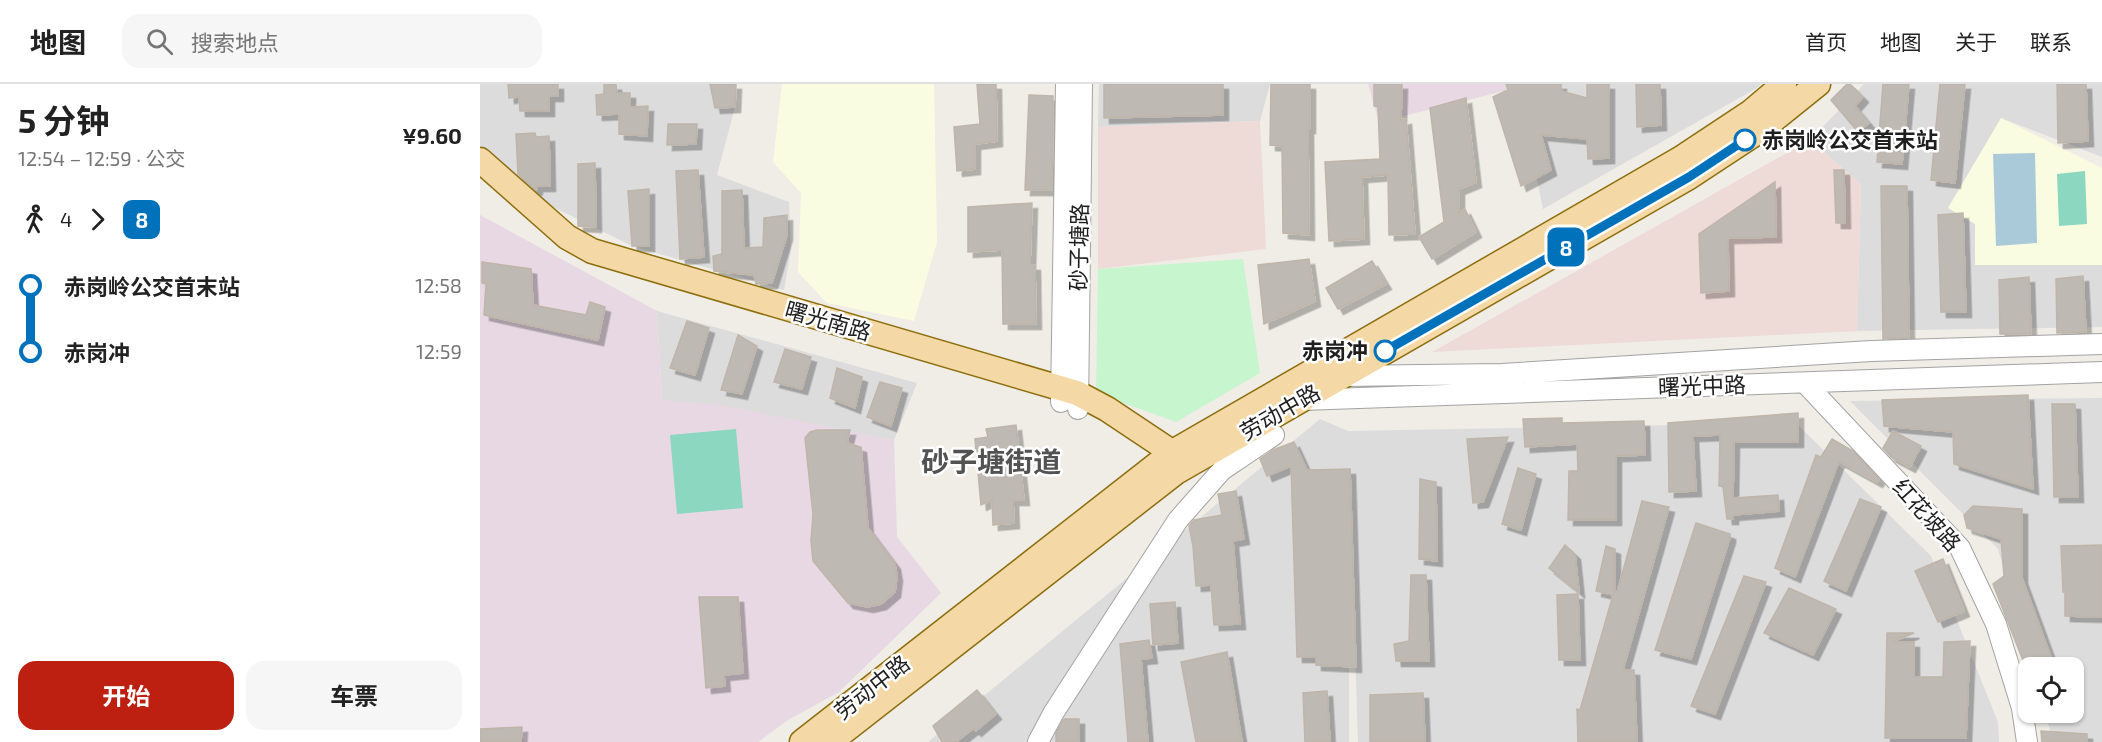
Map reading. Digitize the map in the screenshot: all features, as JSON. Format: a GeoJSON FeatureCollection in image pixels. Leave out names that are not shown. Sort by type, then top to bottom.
{"type":"FeatureCollection","features":[{"type":"Feature","properties":{"kind":"main road","name":"劳动中路"},"geometry":{"type":"LineString","coordinates":[[802,742],[1175,462],[1305,376],[1680,159],[1751,112],[1784,84]]}},
{"type":"Feature","properties":{"kind":"main road","name":"劳动中路"},"geometry":{"type":"LineString","coordinates":[[830,742],[1175,462],[1301,400],[1689,177],[1762,129],[1818,84]]}},
{"type":"Feature","properties":{"kind":"main road","name":"曙光南路"},"geometry":{"type":"LineString","coordinates":[[480,160],[567,237],[592,251],[1069,398]]}},
{"type":"Feature","properties":{"kind":"main road","name":"曙光南路"},"geometry":{"type":"LineString","coordinates":[[480,179],[563,248],[589,262],[1107,409],[1175,462]]}},
{"type":"Feature","properties":{"kind":"street","name":"砂子塘路"},"geometry":{"type":"LineString","coordinates":[[1066,84],[1069,398]]}},
{"type":"Feature","properties":{"kind":"street","name":"砂子塘路"},"geometry":{"type":"LineString","coordinates":[[1069,398],[1082,84]]}},
{"type":"Feature","properties":{"kind":"street","name":"曙光中路"},"geometry":{"type":"LineString","coordinates":[[1305,376],[1503,374],[1871,351],[2102,344]]}},
{"type":"Feature","properties":{"kind":"street","name":"曙光中路"},"geometry":{"type":"LineString","coordinates":[[1301,400],[2102,372]]}},
{"type":"Feature","properties":{"kind":"street","name":"红花坡路"},"geometry":{"type":"LineString","coordinates":[[1805,383],[1960,548],[1996,624],[2022,708],[2027,742]]}},
{"type":"Feature","properties":{"kind":"street"},"geometry":{"type":"LineString","coordinates":[[1038,742],[1054,712],[1178,520],[1221,470],[1274,435]]}},
{"type":"Feature","properties":{"kind":"shaded area"},"geometry":{"type":"Polygon","coordinates":[[[480,84],[736,84],[735,107],[717,175],[789,202],[791,249],[784,290],[632,246],[545,203],[480,145],[480,84]]]}},
{"type":"Feature","properties":{"kind":"shaded area"},"geometry":{"type":"Polygon","coordinates":[[[782,84],[934,84],[937,242],[914,321],[827,303],[798,272],[801,193],[773,162],[782,84]]]}},
{"type":"Feature","properties":{"kind":"shaded area"},"geometry":{"type":"Polygon","coordinates":[[[1099,84],[1270,84],[1260,121],[1098,127],[1099,84]]]}},
{"type":"Feature","properties":{"kind":"shaded area"},"geometry":{"type":"Polygon","coordinates":[[[1368,84],[1507,84],[1508,90],[1379,122],[1368,84]]]}},
{"type":"Feature","properties":{"kind":"shaded area"},"geometry":{"type":"Polygon","coordinates":[[[1517,84],[1761,84],[1543,209],[1517,84]]]}},
{"type":"Feature","properties":{"kind":"shaded area"},"geometry":{"type":"Polygon","coordinates":[[[1864,84],[2102,84],[2102,157],[2001,118],[1975,224],[1976,265],[2102,265],[2102,327],[1857,331],[1861,184],[1810,140],[1864,84]]]}},
{"type":"Feature","properties":{"kind":"shaded area"},"geometry":{"type":"Polygon","coordinates":[[[2001,118],[2102,168],[2102,265],[1975,265],[1975,224],[1948,208],[2001,118]]]}},
{"type":"Feature","properties":{"kind":"shaded area"},"geometry":{"type":"Polygon","coordinates":[[[1260,121],[1266,249],[1098,269],[1098,127],[1260,121]]]}},
{"type":"Feature","properties":{"kind":"shaded area"},"geometry":{"type":"Polygon","coordinates":[[[1810,140],[1861,184],[1857,331],[1432,352],[1810,140]]]}},
{"type":"Feature","properties":{"kind":"shaded area"},"geometry":{"type":"Polygon","coordinates":[[[480,215],[657,311],[662,400],[721,405],[894,440],[897,537],[941,593],[839,692],[788,720],[758,742],[480,742],[480,215]]]}},
{"type":"Feature","properties":{"kind":"shaded area"},"geometry":{"type":"Polygon","coordinates":[[[657,311],[917,383],[894,440],[662,400],[657,311]]]}},
{"type":"Feature","properties":{"kind":"shaded area"},"geometry":{"type":"Polygon","coordinates":[[[2102,398],[2102,742],[2050,742],[2048,723],[2084,723],[2084,657],[2029,657],[1998,549],[1850,401],[2102,398]]]}},
{"type":"Feature","properties":{"kind":"shaded area"},"geometry":{"type":"Polygon","coordinates":[[[1320,419],[1348,431],[1796,423],[1931,556],[1998,722],[1999,742],[1358,742],[1349,462],[1349,742],[928,742],[1320,419]]]}},
{"type":"Feature","properties":{"kind":"green space"},"geometry":{"type":"Polygon","coordinates":[[[2085,171],[2087,224],[2059,226],[2057,174],[2085,171]]]}},
{"type":"Feature","properties":{"kind":"green space"},"geometry":{"type":"Polygon","coordinates":[[[1243,259],[1260,373],[1176,422],[1096,393],[1098,269],[1243,259]]]}},
{"type":"Feature","properties":{"kind":"green space"},"geometry":{"type":"Polygon","coordinates":[[[736,429],[743,508],[677,514],[670,435],[736,429]]]}},
{"type":"Feature","properties":{"kind":"water"},"geometry":{"type":"Polygon","coordinates":[[[2035,153],[2037,243],[1996,246],[1993,154],[2035,153]]]}},
{"type":"Feature","properties":{"kind":"building"},"geometry":{"type":"Polygon","coordinates":[[[508,84],[558,84],[558,96],[549,96],[549,111],[520,111],[519,97],[509,98],[508,84]]]}},
{"type":"Feature","properties":{"kind":"building"},"geometry":{"type":"Polygon","coordinates":[[[604,84],[616,85],[617,93],[630,93],[630,107],[648,106],[647,136],[619,134],[619,114],[597,115],[596,95],[604,94],[604,84]]]}},
{"type":"Feature","properties":{"kind":"building"},"geometry":{"type":"Polygon","coordinates":[[[710,84],[736,84],[735,107],[715,108],[710,84]]]}},
{"type":"Feature","properties":{"kind":"building"},"geometry":{"type":"Polygon","coordinates":[[[977,84],[996,84],[997,141],[975,144],[975,169],[957,171],[954,127],[980,124],[977,84]]]}},
{"type":"Feature","properties":{"kind":"building"},"geometry":{"type":"Polygon","coordinates":[[[1104,84],[1223,84],[1223,115],[1104,118],[1104,84]]]}},
{"type":"Feature","properties":{"kind":"building"},"geometry":{"type":"Polygon","coordinates":[[[1271,84],[1310,84],[1309,235],[1283,233],[1282,146],[1270,145],[1271,84]]]}},
{"type":"Feature","properties":{"kind":"building"},"geometry":{"type":"Polygon","coordinates":[[[1374,84],[1402,84],[1401,120],[1406,119],[1415,234],[1389,235],[1388,175],[1362,177],[1364,239],[1329,241],[1325,162],[1380,159],[1378,107],[1374,106],[1374,84]]]}},
{"type":"Feature","properties":{"kind":"building"},"geometry":{"type":"Polygon","coordinates":[[[1506,84],[1561,84],[1561,91],[1587,98],[1587,84],[1609,84],[1609,158],[1588,159],[1587,139],[1541,135],[1551,170],[1521,186],[1493,97],[1508,90],[1506,84]]]}},
{"type":"Feature","properties":{"kind":"building"},"geometry":{"type":"Polygon","coordinates":[[[1636,84],[1660,84],[1661,125],[1637,127],[1636,84]]]}},
{"type":"Feature","properties":{"kind":"building"},"geometry":{"type":"Polygon","coordinates":[[[1847,84],[1850,84],[1863,97],[1855,106],[1869,123],[1858,132],[1831,100],[1847,84]]]}},
{"type":"Feature","properties":{"kind":"building"},"geometry":{"type":"Polygon","coordinates":[[[1883,84],[1909,84],[1902,164],[1877,162],[1883,84]]]}},
{"type":"Feature","properties":{"kind":"building"},"geometry":{"type":"Polygon","coordinates":[[[1940,84],[1965,84],[1955,183],[1931,180],[1940,84]]]}},
{"type":"Feature","properties":{"kind":"building"},"geometry":{"type":"Polygon","coordinates":[[[2057,84],[2086,84],[2088,141],[2058,143],[2057,84]]]}},
{"type":"Feature","properties":{"kind":"building"},"geometry":{"type":"Polygon","coordinates":[[[1029,95],[1053,96],[1052,190],[1025,190],[1029,95]]]}},
{"type":"Feature","properties":{"kind":"building"},"geometry":{"type":"Polygon","coordinates":[[[1466,98],[1476,182],[1459,189],[1459,213],[1465,209],[1476,232],[1432,259],[1419,237],[1444,222],[1430,108],[1466,98]]]}},
{"type":"Feature","properties":{"kind":"building"},"geometry":{"type":"Polygon","coordinates":[[[668,124],[697,124],[696,144],[667,145],[668,124]]]}},
{"type":"Feature","properties":{"kind":"building"},"geometry":{"type":"Polygon","coordinates":[[[535,133],[536,137],[549,136],[550,186],[537,186],[535,190],[518,174],[516,134],[535,133]]]}},
{"type":"Feature","properties":{"kind":"building"},"geometry":{"type":"Polygon","coordinates":[[[595,163],[596,227],[578,226],[578,164],[595,163]]]}},
{"type":"Feature","properties":{"kind":"building"},"geometry":{"type":"Polygon","coordinates":[[[698,170],[704,257],[680,259],[676,171],[698,170]]]}},
{"type":"Feature","properties":{"kind":"building"},"geometry":{"type":"Polygon","coordinates":[[[1834,170],[1844,170],[1845,223],[1836,223],[1834,170]]]}},
{"type":"Feature","properties":{"kind":"building"},"geometry":{"type":"Polygon","coordinates":[[[1775,182],[1776,237],[1728,238],[1729,291],[1701,293],[1699,234],[1775,182]]]}},
{"type":"Feature","properties":{"kind":"building"},"geometry":{"type":"Polygon","coordinates":[[[1881,186],[1907,186],[1909,338],[1883,339],[1881,186]]]}},
{"type":"Feature","properties":{"kind":"building"},"geometry":{"type":"Polygon","coordinates":[[[649,189],[649,246],[632,246],[628,191],[649,189]]]}},
{"type":"Feature","properties":{"kind":"building"},"geometry":{"type":"Polygon","coordinates":[[[742,190],[744,248],[763,247],[764,218],[787,215],[787,235],[772,283],[756,284],[754,275],[714,271],[713,256],[722,254],[722,191],[742,190]]]}},
{"type":"Feature","properties":{"kind":"building"},"geometry":{"type":"Polygon","coordinates":[[[1032,203],[1030,265],[1035,265],[1036,324],[1003,324],[1002,250],[968,252],[968,207],[1032,203]]]}},
{"type":"Feature","properties":{"kind":"building"},"geometry":{"type":"Polygon","coordinates":[[[1963,213],[1966,312],[1941,312],[1938,215],[1963,213]]]}},
{"type":"Feature","properties":{"kind":"building"},"geometry":{"type":"Polygon","coordinates":[[[1309,259],[1315,301],[1264,324],[1258,265],[1309,259]]]}},
{"type":"Feature","properties":{"kind":"building"},"geometry":{"type":"Polygon","coordinates":[[[1372,261],[1386,284],[1338,309],[1326,288],[1372,261]]]}},
{"type":"Feature","properties":{"kind":"building"},"geometry":{"type":"Polygon","coordinates":[[[482,262],[531,269],[533,305],[586,315],[590,302],[605,307],[598,340],[484,315],[486,284],[482,283],[482,262]]]}},
{"type":"Feature","properties":{"kind":"building"},"geometry":{"type":"Polygon","coordinates":[[[2083,276],[2086,332],[2057,333],[2056,279],[2083,276]]]}},
{"type":"Feature","properties":{"kind":"building"},"geometry":{"type":"Polygon","coordinates":[[[2029,277],[2031,334],[2000,334],[1999,280],[2029,277]]]}},
{"type":"Feature","properties":{"kind":"building"},"geometry":{"type":"Polygon","coordinates":[[[687,321],[709,328],[695,375],[670,368],[687,321]]]}},
{"type":"Feature","properties":{"kind":"building"},"geometry":{"type":"Polygon","coordinates":[[[738,335],[757,346],[742,394],[721,390],[738,335]]]}},
{"type":"Feature","properties":{"kind":"building"},"geometry":{"type":"Polygon","coordinates":[[[785,349],[811,357],[802,389],[774,382],[785,349]]]}},
{"type":"Feature","properties":{"kind":"building"},"geometry":{"type":"Polygon","coordinates":[[[837,368],[862,377],[855,408],[830,398],[837,368]]]}},
{"type":"Feature","properties":{"kind":"building"},"geometry":{"type":"Polygon","coordinates":[[[880,382],[902,388],[891,426],[867,417],[880,382]]]}},
{"type":"Feature","properties":{"kind":"building"},"geometry":{"type":"Polygon","coordinates":[[[2028,395],[2033,489],[1954,464],[1953,432],[1884,426],[1882,400],[2028,395]]]}},
{"type":"Feature","properties":{"kind":"building"},"geometry":{"type":"Polygon","coordinates":[[[2052,404],[2075,404],[2078,497],[2054,497],[2052,404]]]}},
{"type":"Feature","properties":{"kind":"building"},"geometry":{"type":"Polygon","coordinates":[[[1798,413],[1798,442],[1734,442],[1733,498],[1778,495],[1779,511],[1733,515],[1733,519],[1727,519],[1723,487],[1719,486],[1720,435],[1693,436],[1696,491],[1669,492],[1668,423],[1798,413]]]}},
{"type":"Feature","properties":{"kind":"building"},"geometry":{"type":"Polygon","coordinates":[[[1562,418],[1562,423],[1644,421],[1645,455],[1616,456],[1616,520],[1568,520],[1569,471],[1578,471],[1577,444],[1525,447],[1523,419],[1562,418]]]}},
{"type":"Feature","properties":{"kind":"building"},"geometry":{"type":"Polygon","coordinates":[[[1016,425],[1024,500],[1013,500],[1014,523],[993,525],[992,500],[981,505],[975,439],[988,437],[986,429],[1016,425]]]}},
{"type":"Feature","properties":{"kind":"building"},"geometry":{"type":"Polygon","coordinates":[[[850,430],[847,443],[861,447],[868,528],[895,564],[897,576],[895,592],[881,604],[868,607],[848,603],[813,561],[811,541],[813,514],[805,438],[810,432],[850,430]]]}},
{"type":"Feature","properties":{"kind":"building"},"geometry":{"type":"Polygon","coordinates":[[[1893,431],[1921,446],[1910,467],[1891,457],[1883,448],[1893,431]]]}},
{"type":"Feature","properties":{"kind":"building"},"geometry":{"type":"Polygon","coordinates":[[[1508,437],[1483,502],[1473,503],[1467,439],[1508,437]]]}},
{"type":"Feature","properties":{"kind":"building"},"geometry":{"type":"Polygon","coordinates":[[[1832,439],[1853,451],[1879,479],[1877,482],[1839,461],[1795,577],[1775,568],[1816,455],[1821,457],[1832,439]]]}},
{"type":"Feature","properties":{"kind":"building"},"geometry":{"type":"Polygon","coordinates":[[[1294,442],[1307,470],[1350,469],[1356,667],[1316,665],[1316,657],[1297,657],[1291,466],[1267,476],[1260,459],[1273,450],[1294,442]]]}},
{"type":"Feature","properties":{"kind":"building"},"geometry":{"type":"Polygon","coordinates":[[[1518,468],[1536,474],[1521,530],[1502,524],[1518,468]]]}},
{"type":"Feature","properties":{"kind":"building"},"geometry":{"type":"Polygon","coordinates":[[[1420,479],[1436,482],[1437,561],[1419,559],[1420,479]]]}},
{"type":"Feature","properties":{"kind":"building"},"geometry":{"type":"Polygon","coordinates":[[[1236,491],[1244,539],[1233,541],[1240,624],[1214,625],[1211,585],[1196,586],[1189,526],[1194,520],[1222,515],[1218,494],[1236,491]]]}},
{"type":"Feature","properties":{"kind":"building"},"geometry":{"type":"Polygon","coordinates":[[[1860,499],[1881,507],[1846,591],[1824,581],[1860,499]]]}},
{"type":"Feature","properties":{"kind":"building"},"geometry":{"type":"Polygon","coordinates":[[[1642,501],[1669,507],[1623,670],[1634,670],[1637,742],[1578,742],[1577,709],[1580,710],[1613,595],[1596,591],[1606,546],[1615,549],[1615,592],[1617,593],[1642,501]]]}},
{"type":"Feature","properties":{"kind":"building"},"geometry":{"type":"Polygon","coordinates":[[[1973,506],[2022,509],[2022,578],[2051,657],[2022,657],[1993,584],[2004,576],[2001,539],[1967,528],[1964,515],[1973,506]]]}},
{"type":"Feature","properties":{"kind":"building"},"geometry":{"type":"Polygon","coordinates":[[[1696,523],[1730,534],[1730,538],[1691,659],[1655,650],[1696,523]]]}},
{"type":"Feature","properties":{"kind":"building"},"geometry":{"type":"Polygon","coordinates":[[[1565,545],[1575,554],[1579,592],[1549,568],[1565,545]]]}},
{"type":"Feature","properties":{"kind":"building"},"geometry":{"type":"Polygon","coordinates":[[[2102,545],[2102,617],[2065,616],[2061,546],[2102,545]]]}},
{"type":"Feature","properties":{"kind":"building"},"geometry":{"type":"Polygon","coordinates":[[[1943,559],[1964,611],[1938,622],[1915,571],[1943,559]]]}},
{"type":"Feature","properties":{"kind":"building"},"geometry":{"type":"Polygon","coordinates":[[[1411,575],[1426,575],[1429,661],[1396,661],[1394,644],[1409,641],[1411,575]]]}},
{"type":"Feature","properties":{"kind":"building"},"geometry":{"type":"Polygon","coordinates":[[[1744,576],[1766,582],[1715,714],[1691,706],[1744,576]]]}},
{"type":"Feature","properties":{"kind":"building"},"geometry":{"type":"Polygon","coordinates":[[[1789,588],[1836,609],[1813,655],[1764,633],[1789,588]]]}},
{"type":"Feature","properties":{"kind":"building"},"geometry":{"type":"Polygon","coordinates":[[[1578,594],[1580,660],[1559,660],[1557,595],[1578,594]]]}},
{"type":"Feature","properties":{"kind":"building"},"geometry":{"type":"Polygon","coordinates":[[[699,597],[738,597],[743,673],[724,675],[725,686],[706,688],[699,597]]]}},
{"type":"Feature","properties":{"kind":"building"},"geometry":{"type":"Polygon","coordinates":[[[1175,602],[1178,643],[1153,645],[1150,604],[1175,602]]]}},
{"type":"Feature","properties":{"kind":"building"},"geometry":{"type":"Polygon","coordinates":[[[1887,633],[1914,633],[1892,642],[1914,642],[1914,677],[1943,677],[1944,642],[1970,641],[1966,738],[1885,738],[1887,633]]]}},
{"type":"Feature","properties":{"kind":"building"},"geometry":{"type":"Polygon","coordinates":[[[1149,640],[1152,658],[1141,659],[1148,742],[1128,742],[1120,644],[1149,640]]]}},
{"type":"Feature","properties":{"kind":"building"},"geometry":{"type":"Polygon","coordinates":[[[1227,652],[1242,742],[1196,742],[1181,662],[1227,652]]]}},
{"type":"Feature","properties":{"kind":"building"},"geometry":{"type":"Polygon","coordinates":[[[977,690],[996,714],[976,731],[974,728],[956,742],[942,742],[933,726],[977,690]]]}},
{"type":"Feature","properties":{"kind":"building"},"geometry":{"type":"Polygon","coordinates":[[[1327,691],[1330,742],[1305,742],[1303,693],[1327,691]]]}},
{"type":"Feature","properties":{"kind":"building"},"geometry":{"type":"Polygon","coordinates":[[[1423,693],[1425,742],[1370,742],[1370,695],[1423,693]]]}},
{"type":"Feature","properties":{"kind":"building"},"geometry":{"type":"Polygon","coordinates":[[[1064,719],[1079,719],[1079,742],[1056,742],[1056,733],[1064,719]]]}},
{"type":"Feature","properties":{"kind":"building"},"geometry":{"type":"Polygon","coordinates":[[[522,727],[521,742],[480,742],[480,729],[522,727]]]}},
{"type":"Feature","properties":{"kind":"building"},"geometry":{"type":"Polygon","coordinates":[[[2041,731],[2087,734],[2087,742],[2042,742],[2041,731]]]}},
{"type":"Feature","properties":{"kind":"bus line","name":"8"},"geometry":{"type":"LineString","coordinates":[[1385,351],[1689,177],[1745,140]]}},
{"type":"Feature","properties":{"kind":"place","name":"赤岗岭公交首末站"},"geometry":{"type":"Point","coordinates":[1745,140]}},
{"type":"Feature","properties":{"kind":"place","name":"赤岗冲"},"geometry":{"type":"Point","coordinates":[1385,351]}},
{"type":"Feature","properties":{"kind":"district","name":"砂子塘街道"},"geometry":{"type":"Point","coordinates":[991,462]}}]}
